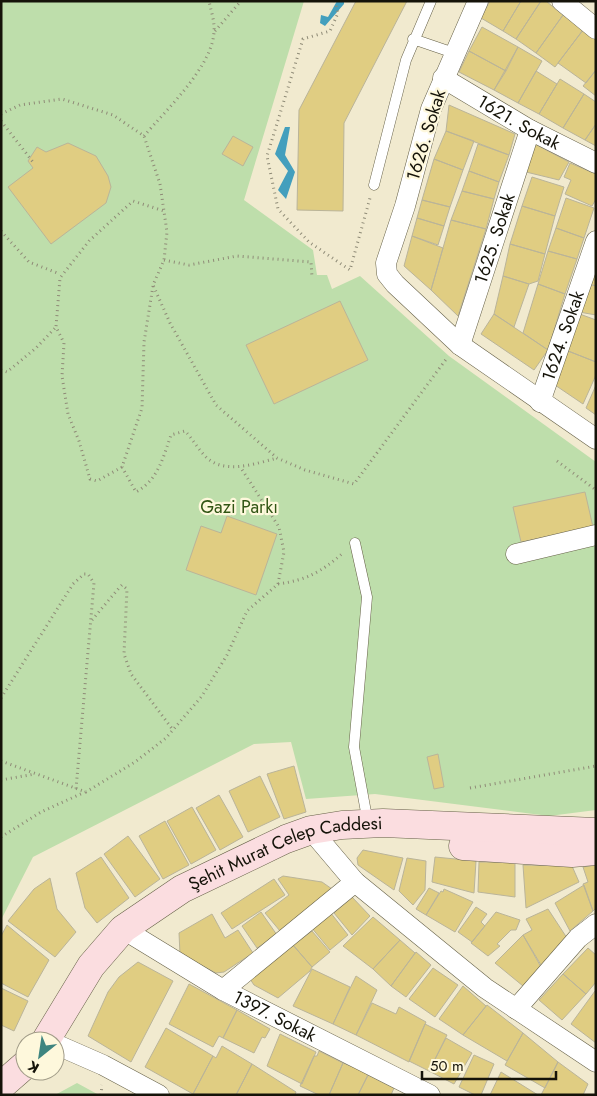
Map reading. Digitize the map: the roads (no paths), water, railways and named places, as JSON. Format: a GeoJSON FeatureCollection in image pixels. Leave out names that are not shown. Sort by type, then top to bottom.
{"type":"FeatureCollection","features":[{"type":"Feature","properties":{"kind":"street","name":"1626. Sokak"},"geometry":{"type":"LineString","coordinates":[[460,346],[395,284],[387,274],[386,263],[405,206],[431,109],[478,1]]}},
{"type":"Feature","properties":{"kind":"street"},"geometry":{"type":"LineString","coordinates":[[562,1],[596,29]]}},
{"type":"Feature","properties":{"kind":"street","name":"1621. Sokak"},"geometry":{"type":"LineString","coordinates":[[443,78],[530,130],[596,163]]}},
{"type":"Feature","properties":{"kind":"street","name":"1625. Sokak"},"geometry":{"type":"LineString","coordinates":[[460,346],[530,130]]}},
{"type":"Feature","properties":{"kind":"street","name":"1624. Sokak"},"geometry":{"type":"LineString","coordinates":[[540,402],[596,241]]}},
{"type":"Feature","properties":{"kind":"street"},"geometry":{"type":"LineString","coordinates":[[460,346],[596,440]]}},
{"type":"Feature","properties":{"kind":"street"},"geometry":{"type":"LineString","coordinates":[[516,554],[596,536]]}},
{"type":"Feature","properties":{"kind":"street","name":"Şehit Murat Celep Caddesi"},"geometry":{"type":"LineString","coordinates":[[55,1031],[91,966],[128,932],[182,889],[256,852],[368,824],[596,832]]}},
{"type":"Feature","properties":{"kind":"street"},"geometry":{"type":"LineString","coordinates":[[316,836],[354,882],[485,988],[596,1062]]}},
{"type":"Feature","properties":{"kind":"street","name":"Şehit Murat Celep Caddesi"},"geometry":{"type":"LineString","coordinates":[[316,836],[572,853],[596,851]]}},
{"type":"Feature","properties":{"kind":"street"},"geometry":{"type":"LineString","coordinates":[[223,990],[354,882]]}},
{"type":"Feature","properties":{"kind":"street"},"geometry":{"type":"LineString","coordinates":[[516,1009],[578,938],[596,924]]}},
{"type":"Feature","properties":{"kind":"street","name":"1397. Sokak"},"geometry":{"type":"LineString","coordinates":[[128,932],[223,990],[401,1088],[430,1095]]}},
{"type":"Feature","properties":{"kind":"street"},"geometry":{"type":"LineString","coordinates":[[65,1049],[103,1065],[159,1095]]}},
{"type":"Feature","properties":{"kind":"street"},"geometry":{"type":"LineString","coordinates":[[1,1086],[15,1074]]}},
{"type":"Feature","properties":{"kind":"lane"},"geometry":{"type":"LineString","coordinates":[[374,185],[413,39],[431,1]]}},
{"type":"Feature","properties":{"kind":"lane"},"geometry":{"type":"LineString","coordinates":[[413,39],[454,53]]}},
{"type":"Feature","properties":{"kind":"lane"},"geometry":{"type":"LineString","coordinates":[[355,543],[367,597],[354,747],[368,824]]}},
{"type":"Feature","properties":{"kind":"water"},"geometry":{"type":"Polygon","coordinates":[[[337,1],[344,1],[344,4],[325,26],[320,23],[321,15],[328,17],[337,1]]]}},
{"type":"Feature","properties":{"kind":"water"},"geometry":{"type":"Polygon","coordinates":[[[285,127],[290,127],[285,155],[295,172],[286,199],[278,190],[288,171],[275,154],[285,127]]]}},
{"type":"Feature","properties":{"kind":"park label","name":"Gazi Parkı"},"geometry":{"type":"Point","coordinates":[239,507]}}]}
